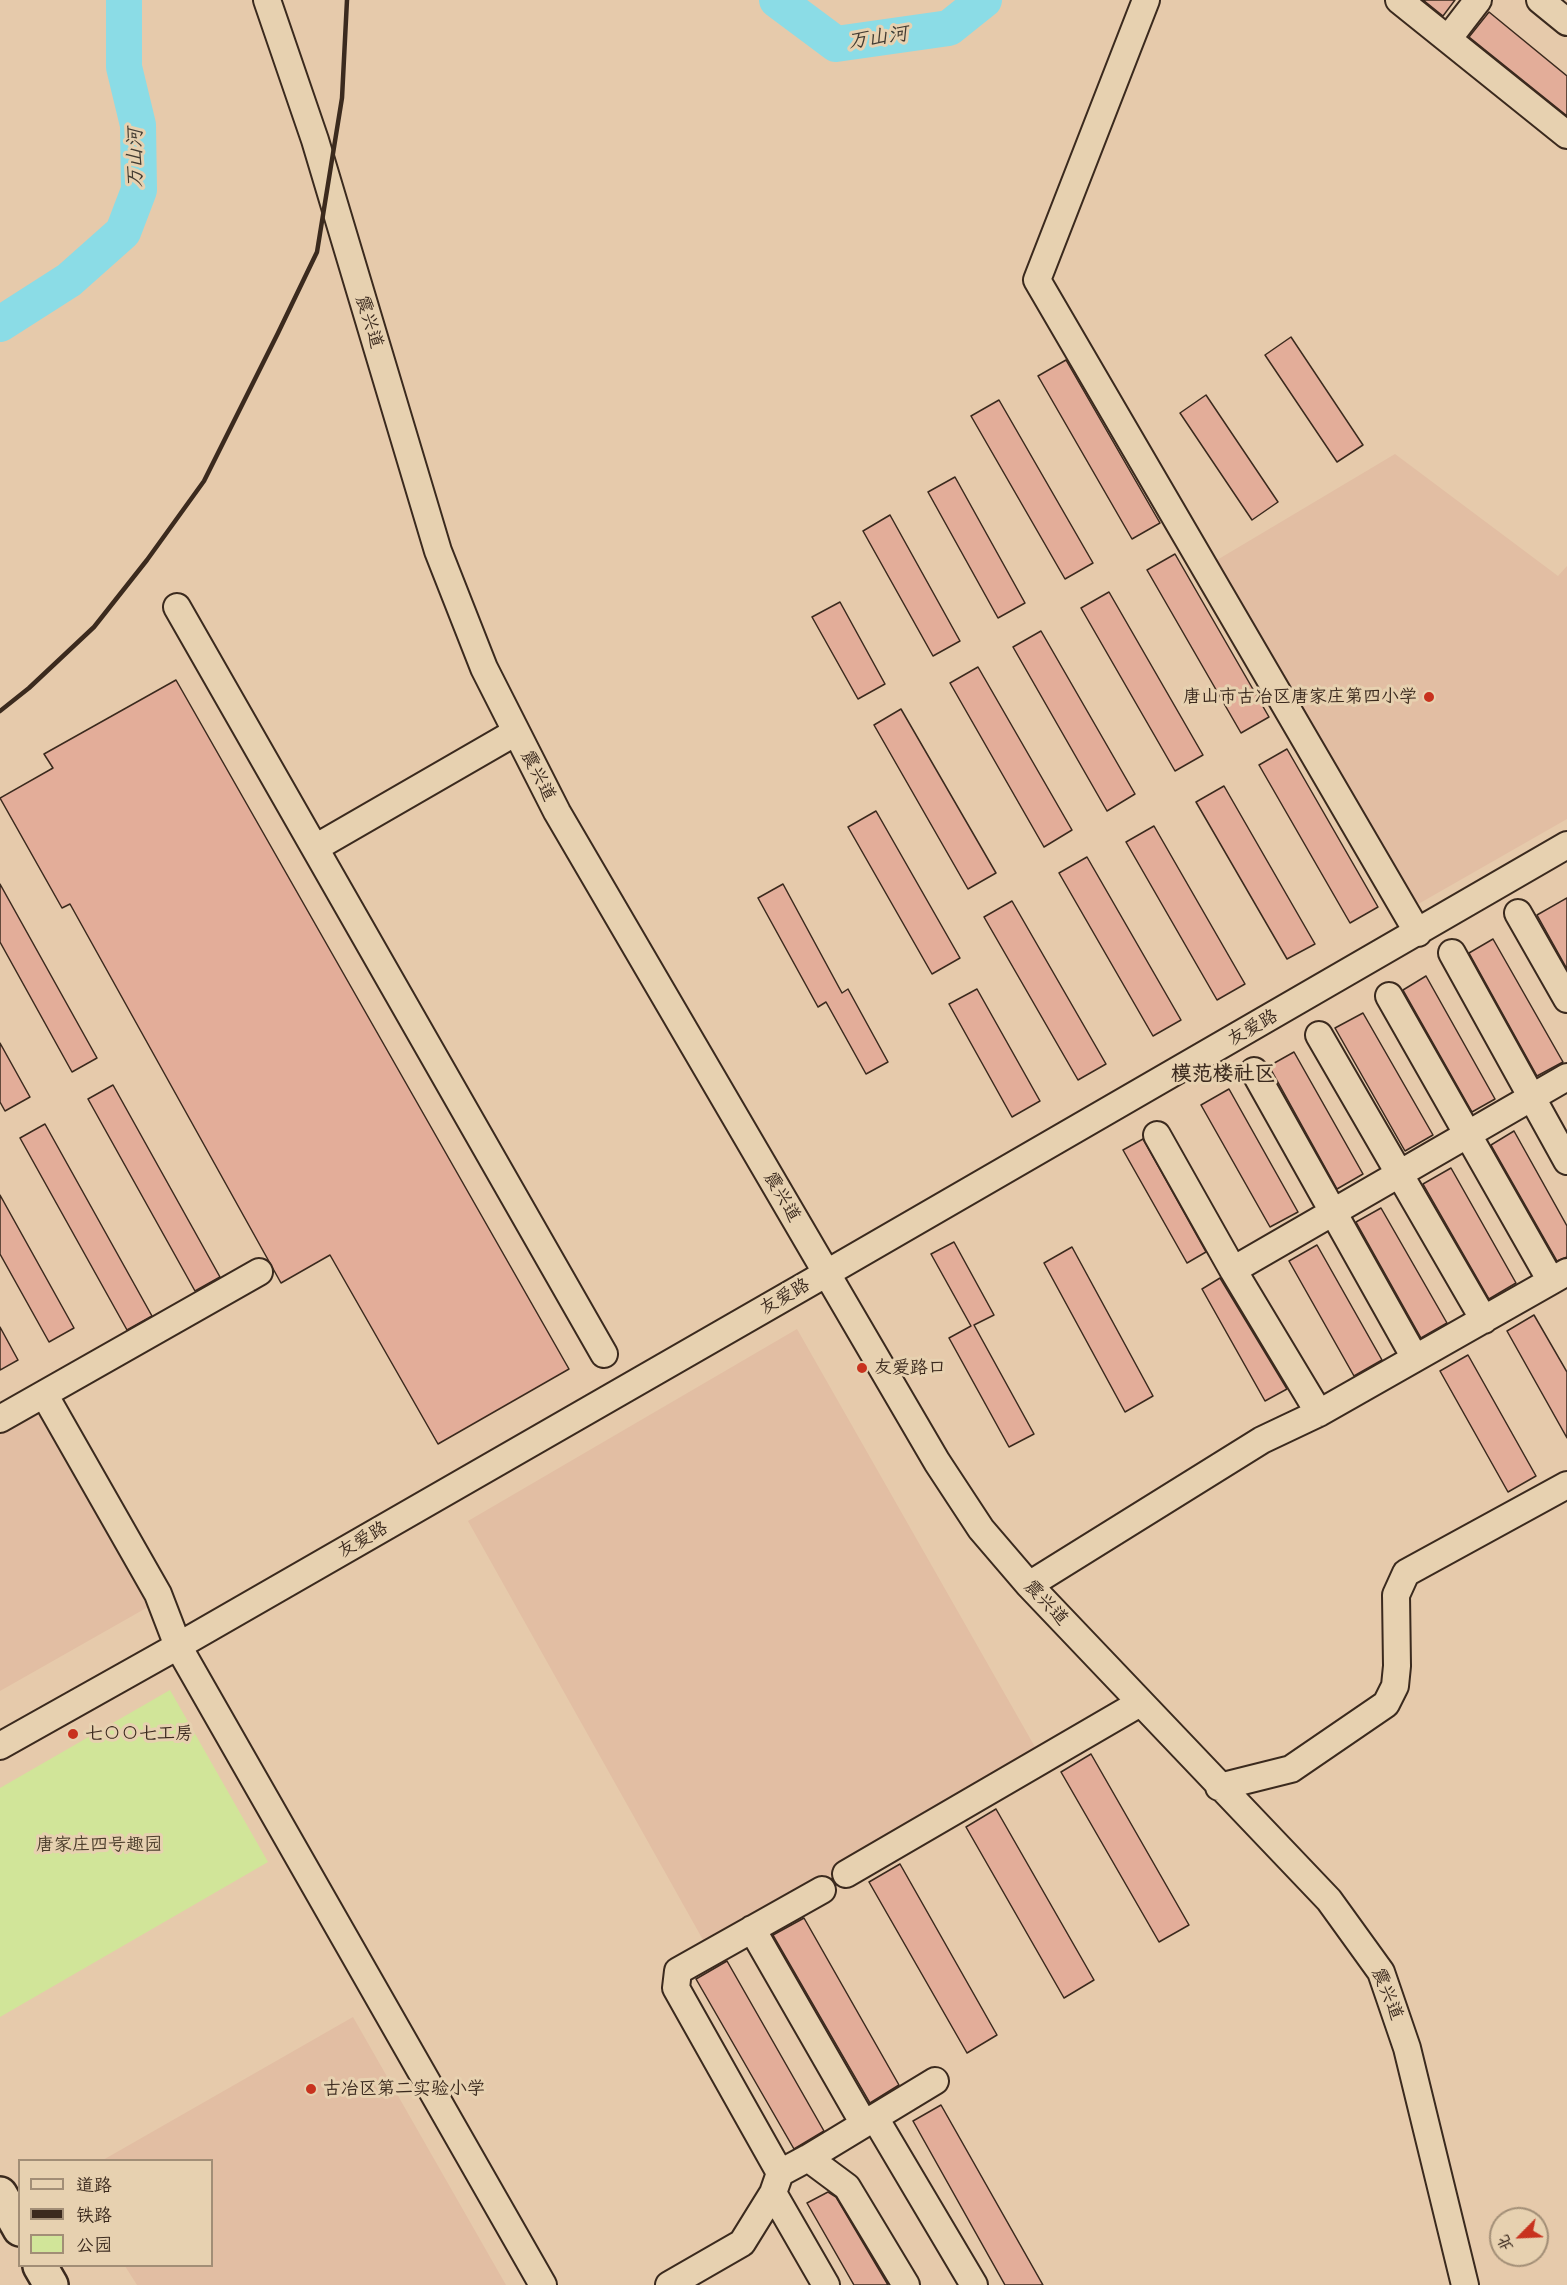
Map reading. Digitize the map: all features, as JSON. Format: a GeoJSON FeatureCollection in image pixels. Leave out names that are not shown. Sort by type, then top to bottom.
{"type":"FeatureCollection","features":[{"type":"Feature","properties":{"kind":"main road"},"geometry":{"type":"LineString","coordinates":[[0,2194],[18,2226]]}},
{"type":"Feature","properties":{"kind":"main road"},"geometry":{"type":"LineString","coordinates":[[41,2267],[51,2285]]}},
{"type":"Feature","properties":{"kind":"street","name":"震兴道"},"geometry":{"type":"LineString","coordinates":[[267,0],[315,140],[438,551],[483,668],[557,812],[937,1462],[981,1529],[1029,1586],[1329,1900],[1381,1972],[1407,2048],[1465,2285]]}},
{"type":"Feature","properties":{"kind":"street"},"geometry":{"type":"LineString","coordinates":[[1146,0],[1037,280],[1418,933]]}},
{"type":"Feature","properties":{"kind":"street"},"geometry":{"type":"LineString","coordinates":[[1399,0],[1567,135]]}},
{"type":"Feature","properties":{"kind":"street"},"geometry":{"type":"LineString","coordinates":[[1448,39],[1478,0]]}},
{"type":"Feature","properties":{"kind":"street"},"geometry":{"type":"LineString","coordinates":[[1540,0],[1567,22]]}},
{"type":"Feature","properties":{"kind":"street"},"geometry":{"type":"LineString","coordinates":[[177,607],[604,1354]]}},
{"type":"Feature","properties":{"kind":"street"},"geometry":{"type":"LineString","coordinates":[[315,848],[516,732]]}},
{"type":"Feature","properties":{"kind":"street","name":"友爱路"},"geometry":{"type":"LineString","coordinates":[[0,1746],[827,1273],[1567,845]]}},
{"type":"Feature","properties":{"kind":"street"},"geometry":{"type":"LineString","coordinates":[[1518,914],[1567,999]]}},
{"type":"Feature","properties":{"kind":"street"},"geometry":{"type":"LineString","coordinates":[[1452,953],[1567,1161]]}},
{"type":"Feature","properties":{"kind":"street"},"geometry":{"type":"LineString","coordinates":[[1029,1586],[1262,1440],[1319,1413],[1559,1276],[1468,1134],[1389,996]]}},
{"type":"Feature","properties":{"kind":"street"},"geometry":{"type":"LineString","coordinates":[[1320,1035],[1484,1320]]}},
{"type":"Feature","properties":{"kind":"street"},"geometry":{"type":"LineString","coordinates":[[1254,1071],[1415,1358]]}},
{"type":"Feature","properties":{"kind":"street"},"geometry":{"type":"LineString","coordinates":[[1233,1270],[1567,1077]]}},
{"type":"Feature","properties":{"kind":"street"},"geometry":{"type":"LineString","coordinates":[[1157,1135],[1233,1270],[1319,1413]]}},
{"type":"Feature","properties":{"kind":"street"},"geometry":{"type":"LineString","coordinates":[[0,1419],[260,1272]]}},
{"type":"Feature","properties":{"kind":"street"},"geometry":{"type":"LineString","coordinates":[[44,1394],[158,1594],[178,1646],[543,2285]]}},
{"type":"Feature","properties":{"kind":"street"},"geometry":{"type":"LineString","coordinates":[[1219,1787],[1291,1769],[1386,1704],[1395,1686],[1397,1666],[1396,1595],[1406,1573],[1567,1485]]}},
{"type":"Feature","properties":{"kind":"street"},"geometry":{"type":"LineString","coordinates":[[846,1874],[1140,1703]]}},
{"type":"Feature","properties":{"kind":"street"},"geometry":{"type":"LineString","coordinates":[[822,1890],[678,1971],[676,1988],[777,2183],[826,2285]]}},
{"type":"Feature","properties":{"kind":"street"},"geometry":{"type":"LineString","coordinates":[[752,1929],[869,2121],[974,2285]]}},
{"type":"Feature","properties":{"kind":"street"},"geometry":{"type":"LineString","coordinates":[[669,2285],[742,2243],[777,2183],[808,2158],[935,2081]]}},
{"type":"Feature","properties":{"kind":"street"},"geometry":{"type":"LineString","coordinates":[[808,2158],[847,2187],[906,2285]]}},
{"type":"Feature","properties":{"kind":"shaded area","name":"唐山市古冶区唐家庄第四小学"},"geometry":{"type":"Polygon","coordinates":[[[1395,454],[1558,576],[1567,566],[1567,819],[1413,907],[1212,563],[1395,454]]]}},
{"type":"Feature","properties":{"kind":"shaded area"},"geometry":{"type":"Polygon","coordinates":[[[797,1329],[1039,1754],[707,1947],[468,1521],[797,1329]]]}},
{"type":"Feature","properties":{"kind":"shaded area"},"geometry":{"type":"Polygon","coordinates":[[[37,1412],[148,1607],[0,1691],[0,1434],[37,1412]]]}},
{"type":"Feature","properties":{"kind":"shaded area","name":"古冶区第二实验小学"},"geometry":{"type":"Polygon","coordinates":[[[353,2017],[506,2285],[137,2285],[126,2267],[213,2267],[213,2159],[105,2159],[353,2017]]]}},
{"type":"Feature","properties":{"kind":"green space","name":"唐家庄四号趣园"},"geometry":{"type":"Polygon","coordinates":[[[170,1690],[268,1862],[0,2017],[0,1788],[170,1690]]]}},
{"type":"Feature","properties":{"kind":"building"},"geometry":{"type":"Polygon","coordinates":[[[1423,0],[1455,0],[1443,16],[1423,0]]]}},
{"type":"Feature","properties":{"kind":"building"},"geometry":{"type":"Polygon","coordinates":[[[1489,12],[1567,76],[1567,116],[1469,37],[1489,12]]]}},
{"type":"Feature","properties":{"kind":"building"},"geometry":{"type":"Polygon","coordinates":[[[1291,337],[1363,445],[1337,462],[1265,355],[1291,337]]]}},
{"type":"Feature","properties":{"kind":"building"},"geometry":{"type":"Polygon","coordinates":[[[1066,360],[1160,523],[1132,539],[1038,376],[1066,360]]]}},
{"type":"Feature","properties":{"kind":"building"},"geometry":{"type":"Polygon","coordinates":[[[1206,395],[1278,502],[1252,520],[1180,413],[1206,395]]]}},
{"type":"Feature","properties":{"kind":"building"},"geometry":{"type":"Polygon","coordinates":[[[999,400],[1093,563],[1065,579],[971,416],[999,400]]]}},
{"type":"Feature","properties":{"kind":"building"},"geometry":{"type":"Polygon","coordinates":[[[955,477],[1025,603],[998,618],[928,492],[955,477]]]}},
{"type":"Feature","properties":{"kind":"building"},"geometry":{"type":"Polygon","coordinates":[[[890,515],[960,641],[933,656],[863,531],[890,515]]]}},
{"type":"Feature","properties":{"kind":"building"},"geometry":{"type":"Polygon","coordinates":[[[1175,554],[1269,717],[1241,733],[1147,570],[1175,554]]]}},
{"type":"Feature","properties":{"kind":"building"},"geometry":{"type":"Polygon","coordinates":[[[1109,592],[1203,755],[1175,771],[1081,608],[1109,592]]]}},
{"type":"Feature","properties":{"kind":"building"},"geometry":{"type":"Polygon","coordinates":[[[840,602],[885,684],[858,699],[812,617],[840,602]]]}},
{"type":"Feature","properties":{"kind":"building"},"geometry":{"type":"Polygon","coordinates":[[[1041,631],[1135,794],[1107,811],[1013,647],[1041,631]]]}},
{"type":"Feature","properties":{"kind":"building"},"geometry":{"type":"Polygon","coordinates":[[[978,667],[1072,830],[1044,847],[950,683],[978,667]]]}},
{"type":"Feature","properties":{"kind":"building"},"geometry":{"type":"Polygon","coordinates":[[[176,680],[569,1369],[438,1444],[330,1255],[281,1283],[70,904],[62,908],[0,798],[53,768],[44,754],[176,680]]]}},
{"type":"Feature","properties":{"kind":"building"},"geometry":{"type":"Polygon","coordinates":[[[901,709],[996,873],[968,889],[874,725],[901,709]]]}},
{"type":"Feature","properties":{"kind":"building"},"geometry":{"type":"Polygon","coordinates":[[[1287,749],[1378,907],[1350,923],[1259,765],[1287,749]]]}},
{"type":"Feature","properties":{"kind":"building"},"geometry":{"type":"Polygon","coordinates":[[[1224,786],[1315,944],[1287,959],[1196,802],[1224,786]]]}},
{"type":"Feature","properties":{"kind":"building"},"geometry":{"type":"Polygon","coordinates":[[[876,811],[960,958],[932,974],[848,827],[876,811]]]}},
{"type":"Feature","properties":{"kind":"building"},"geometry":{"type":"Polygon","coordinates":[[[1154,826],[1245,984],[1217,1000],[1126,842],[1154,826]]]}},
{"type":"Feature","properties":{"kind":"building"},"geometry":{"type":"Polygon","coordinates":[[[1087,857],[1181,1020],[1153,1036],[1059,873],[1087,857]]]}},
{"type":"Feature","properties":{"kind":"building"},"geometry":{"type":"Polygon","coordinates":[[[0,884],[97,1058],[72,1072],[0,942],[0,884]]]}},
{"type":"Feature","properties":{"kind":"building"},"geometry":{"type":"Polygon","coordinates":[[[783,884],[842,993],[848,989],[888,1062],[866,1074],[826,1002],[818,1007],[758,898],[783,884]]]}},
{"type":"Feature","properties":{"kind":"building"},"geometry":{"type":"Polygon","coordinates":[[[1567,898],[1567,969],[1537,915],[1567,898]]]}},
{"type":"Feature","properties":{"kind":"building"},"geometry":{"type":"Polygon","coordinates":[[[1012,901],[1106,1064],[1078,1080],[984,917],[1012,901]]]}},
{"type":"Feature","properties":{"kind":"building"},"geometry":{"type":"Polygon","coordinates":[[[1493,939],[1563,1062],[1537,1076],[1469,953],[1493,939]]]}},
{"type":"Feature","properties":{"kind":"building"},"geometry":{"type":"Polygon","coordinates":[[[1426,976],[1495,1099],[1472,1112],[1403,990],[1426,976]]]}},
{"type":"Feature","properties":{"kind":"building"},"geometry":{"type":"Polygon","coordinates":[[[977,989],[1040,1101],[1012,1117],[949,1004],[977,989]]]}},
{"type":"Feature","properties":{"kind":"building"},"geometry":{"type":"Polygon","coordinates":[[[1363,1013],[1433,1135],[1405,1151],[1335,1028],[1363,1013]]]}},
{"type":"Feature","properties":{"kind":"building"},"geometry":{"type":"Polygon","coordinates":[[[0,1043],[30,1097],[5,1111],[0,1102],[0,1043]]]}},
{"type":"Feature","properties":{"kind":"building"},"geometry":{"type":"Polygon","coordinates":[[[1294,1052],[1363,1174],[1337,1189],[1269,1066],[1294,1052]]]}},
{"type":"Feature","properties":{"kind":"building"},"geometry":{"type":"Polygon","coordinates":[[[113,1085],[220,1277],[195,1291],[88,1099],[113,1085]]]}},
{"type":"Feature","properties":{"kind":"building"},"geometry":{"type":"Polygon","coordinates":[[[1229,1089],[1298,1212],[1270,1227],[1201,1105],[1229,1089]]]}},
{"type":"Feature","properties":{"kind":"building"},"geometry":{"type":"Polygon","coordinates":[[[45,1124],[152,1316],[127,1330],[20,1138],[45,1124]]]}},
{"type":"Feature","properties":{"kind":"building"},"geometry":{"type":"Polygon","coordinates":[[[1514,1131],[1567,1226],[1567,1257],[1557,1261],[1491,1145],[1514,1131]]]}},
{"type":"Feature","properties":{"kind":"building"},"geometry":{"type":"Polygon","coordinates":[[[1143,1139],[1206,1252],[1187,1263],[1123,1150],[1143,1139]]]}},
{"type":"Feature","properties":{"kind":"building"},"geometry":{"type":"Polygon","coordinates":[[[1451,1168],[1516,1283],[1489,1299],[1423,1184],[1451,1168]]]}},
{"type":"Feature","properties":{"kind":"building"},"geometry":{"type":"Polygon","coordinates":[[[0,1195],[74,1328],[49,1342],[0,1254],[0,1195]]]}},
{"type":"Feature","properties":{"kind":"building"},"geometry":{"type":"Polygon","coordinates":[[[1381,1208],[1447,1323],[1421,1338],[1356,1222],[1381,1208]]]}},
{"type":"Feature","properties":{"kind":"building"},"geometry":{"type":"Polygon","coordinates":[[[954,1242],[994,1315],[974,1325],[1034,1434],[1009,1447],[949,1338],[971,1326],[931,1254],[954,1242]]]}},
{"type":"Feature","properties":{"kind":"building"},"geometry":{"type":"Polygon","coordinates":[[[1317,1245],[1382,1360],[1354,1376],[1289,1261],[1317,1245]]]}},
{"type":"Feature","properties":{"kind":"building"},"geometry":{"type":"Polygon","coordinates":[[[1072,1247],[1153,1396],[1125,1412],[1044,1263],[1072,1247]]]}},
{"type":"Feature","properties":{"kind":"building"},"geometry":{"type":"Polygon","coordinates":[[[1220,1278],[1287,1389],[1265,1401],[1202,1289],[1220,1278]]]}},
{"type":"Feature","properties":{"kind":"building"},"geometry":{"type":"Polygon","coordinates":[[[1534,1315],[1567,1372],[1567,1438],[1507,1331],[1534,1315]]]}},
{"type":"Feature","properties":{"kind":"building"},"geometry":{"type":"Polygon","coordinates":[[[0,1327],[18,1360],[0,1370],[0,1327]]]}},
{"type":"Feature","properties":{"kind":"building"},"geometry":{"type":"Polygon","coordinates":[[[1468,1355],[1536,1476],[1508,1492],[1440,1371],[1468,1355]]]}},
{"type":"Feature","properties":{"kind":"building"},"geometry":{"type":"Polygon","coordinates":[[[1091,1754],[1189,1925],[1159,1942],[1061,1772],[1091,1754]]]}},
{"type":"Feature","properties":{"kind":"building"},"geometry":{"type":"Polygon","coordinates":[[[996,1809],[1094,1980],[1064,1998],[966,1827],[996,1809]]]}},
{"type":"Feature","properties":{"kind":"building"},"geometry":{"type":"Polygon","coordinates":[[[900,1864],[997,2035],[967,2053],[869,1882],[900,1864]]]}},
{"type":"Feature","properties":{"kind":"building"},"geometry":{"type":"Polygon","coordinates":[[[804,1918],[899,2085],[870,2103],[773,1935],[804,1918]]]}},
{"type":"Feature","properties":{"kind":"building"},"geometry":{"type":"Polygon","coordinates":[[[727,1961],[824,2131],[794,2149],[696,1979],[727,1961]]]}},
{"type":"Feature","properties":{"kind":"building"},"geometry":{"type":"Polygon","coordinates":[[[941,2105],[1043,2285],[1005,2285],[913,2121],[941,2105]]]}},
{"type":"Feature","properties":{"kind":"building"},"geometry":{"type":"Polygon","coordinates":[[[828,2192],[836,2197],[888,2285],[854,2285],[807,2203],[828,2192]]]}},
{"type":"Feature","properties":{"kind":"waterway","name":"万山河"},"geometry":{"type":"LineString","coordinates":[[0,324],[69,280],[123,232],[139,190],[138,125],[124,67],[124,0]]}},
{"type":"Feature","properties":{"kind":"waterway","name":"万山河"},"geometry":{"type":"LineString","coordinates":[[777,0],[836,44],[949,28],[984,0]]}},
{"type":"Feature","properties":{"kind":"railway"},"geometry":{"type":"LineString","coordinates":[[0,711],[29,688],[94,627],[147,560],[204,481],[278,333],[317,252],[342,98],[347,0]]}},
{"type":"Feature","properties":{"kind":"place","name":"唐山市古冶区唐家庄第四小学"},"geometry":{"type":"Point","coordinates":[1429,697]}},
{"type":"Feature","properties":{"kind":"place","name":"友爱路口"},"geometry":{"type":"Point","coordinates":[862,1368]}},
{"type":"Feature","properties":{"kind":"place","name":"七〇〇七工房"},"geometry":{"type":"Point","coordinates":[73,1734]}},
{"type":"Feature","properties":{"kind":"place","name":"古冶区第二实验小学"},"geometry":{"type":"Point","coordinates":[311,2089]}},
{"type":"Feature","properties":{"kind":"district","name":"模范楼社区"},"geometry":{"type":"Point","coordinates":[1223,1074]}}]}
